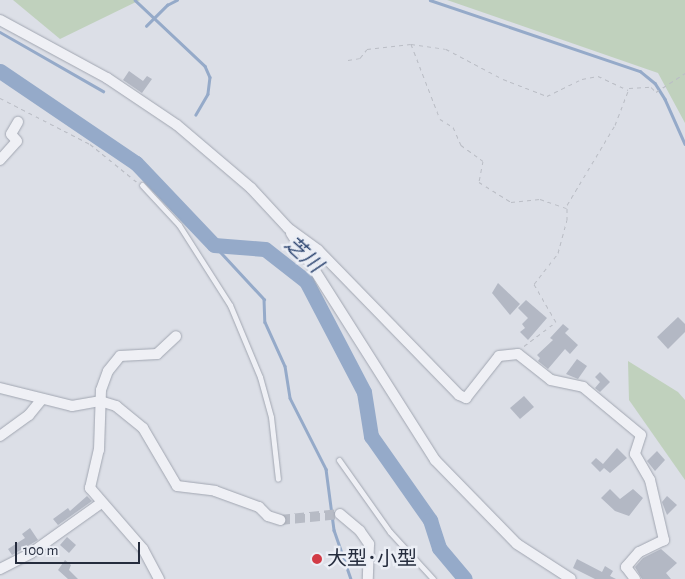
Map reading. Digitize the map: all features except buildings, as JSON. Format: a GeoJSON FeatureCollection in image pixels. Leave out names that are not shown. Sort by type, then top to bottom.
{"type":"FeatureCollection","features":[{"type":"Feature","properties":{"kind":"street"},"geometry":{"type":"LineString","coordinates":[[0,20],[107,78],[177,125],[251,188],[288,228],[435,460],[517,544],[571,579]]}},
{"type":"Feature","properties":{"kind":"street"},"geometry":{"type":"LineString","coordinates":[[0,160],[17,141],[10,134],[18,122]]}},
{"type":"Feature","properties":{"kind":"street"},"geometry":{"type":"LineString","coordinates":[[288,228],[318,250],[459,396],[466,398],[499,356],[522,356],[551,380],[583,388],[641,435],[635,454],[650,480],[664,540],[638,552],[626,567],[635,579]]}},
{"type":"Feature","properties":{"kind":"street"},"geometry":{"type":"LineString","coordinates":[[159,579],[143,549],[122,522],[101,504],[90,488],[99,450],[100,401],[108,371],[120,356],[157,354],[176,336]]}},
{"type":"Feature","properties":{"kind":"street"},"geometry":{"type":"LineString","coordinates":[[0,388],[41,400],[72,406],[100,401],[116,406],[143,428],[176,486],[215,491],[259,507],[268,516],[280,520]]}},
{"type":"Feature","properties":{"kind":"street"},"geometry":{"type":"LineString","coordinates":[[0,436],[28,415],[41,400]]}},
{"type":"Feature","properties":{"kind":"street"},"geometry":{"type":"LineString","coordinates":[[0,569],[31,553],[101,504]]}},
{"type":"Feature","properties":{"kind":"street"},"geometry":{"type":"LineString","coordinates":[[340,514],[360,531],[369,544],[368,579]]}},
{"type":"Feature","properties":{"kind":"lane"},"geometry":{"type":"LineString","coordinates":[[142,185],[180,225],[230,305],[260,377],[271,417],[278,479]]}},
{"type":"Feature","properties":{"kind":"lane"},"geometry":{"type":"LineString","coordinates":[[339,460],[390,532],[433,579]]}},
{"type":"Feature","properties":{"kind":"path"},"geometry":{"type":"LineString","coordinates":[[410,44],[440,119],[452,127],[461,146],[483,161],[479,182],[511,202],[540,199],[567,208]]}},
{"type":"Feature","properties":{"kind":"path"},"geometry":{"type":"LineString","coordinates":[[348,60],[360,58],[367,49],[410,44],[446,49],[503,79],[547,96],[582,79],[598,76],[629,90],[651,87],[656,92],[685,73]]}},
{"type":"Feature","properties":{"kind":"path"},"geometry":{"type":"LineString","coordinates":[[522,356],[525,344],[556,322],[534,284],[558,253],[567,208],[573,191],[615,125],[629,90]]}},
{"type":"Feature","properties":{"kind":"path"},"geometry":{"type":"LineString","coordinates":[[0,98],[90,144],[142,185]]}},
{"type":"Feature","properties":{"kind":"green space"},"geometry":{"type":"Polygon","coordinates":[[[13,0],[140,0],[60,39],[13,0]]]}},
{"type":"Feature","properties":{"kind":"green space"},"geometry":{"type":"Polygon","coordinates":[[[447,0],[685,0],[685,123],[658,73],[447,0]]]}},
{"type":"Feature","properties":{"kind":"green space"},"geometry":{"type":"Polygon","coordinates":[[[628,361],[678,392],[685,400],[685,480],[629,400],[628,361]]]}},
{"type":"Feature","properties":{"kind":"waterway"},"geometry":{"type":"LineString","coordinates":[[135,0],[205,66],[210,77],[208,94],[196,115]]}},
{"type":"Feature","properties":{"kind":"waterway"},"geometry":{"type":"LineString","coordinates":[[146,26],[167,5],[177,0]]}},
{"type":"Feature","properties":{"kind":"waterway"},"geometry":{"type":"LineString","coordinates":[[430,0],[640,71],[655,83],[665,99],[685,144]]}},
{"type":"Feature","properties":{"kind":"waterway"},"geometry":{"type":"LineString","coordinates":[[0,32],[103,91]]}},
{"type":"Feature","properties":{"kind":"waterway","name":"芝川"},"geometry":{"type":"LineString","coordinates":[[0,71],[136,163],[214,245],[265,249],[306,281],[364,392],[371,436],[430,520],[439,548],[465,579]]}},
{"type":"Feature","properties":{"kind":"waterway"},"geometry":{"type":"LineString","coordinates":[[214,245],[264,299],[265,322],[285,366],[290,398],[326,469],[334,530],[351,579]]}},
{"type":"Feature","properties":{"kind":"tunnel"},"geometry":{"type":"LineString","coordinates":[[280,520],[340,514]]}},
{"type":"Feature","properties":{"kind":"place","name":"大型･小型"},"geometry":{"type":"Point","coordinates":[317,559]}}]}
